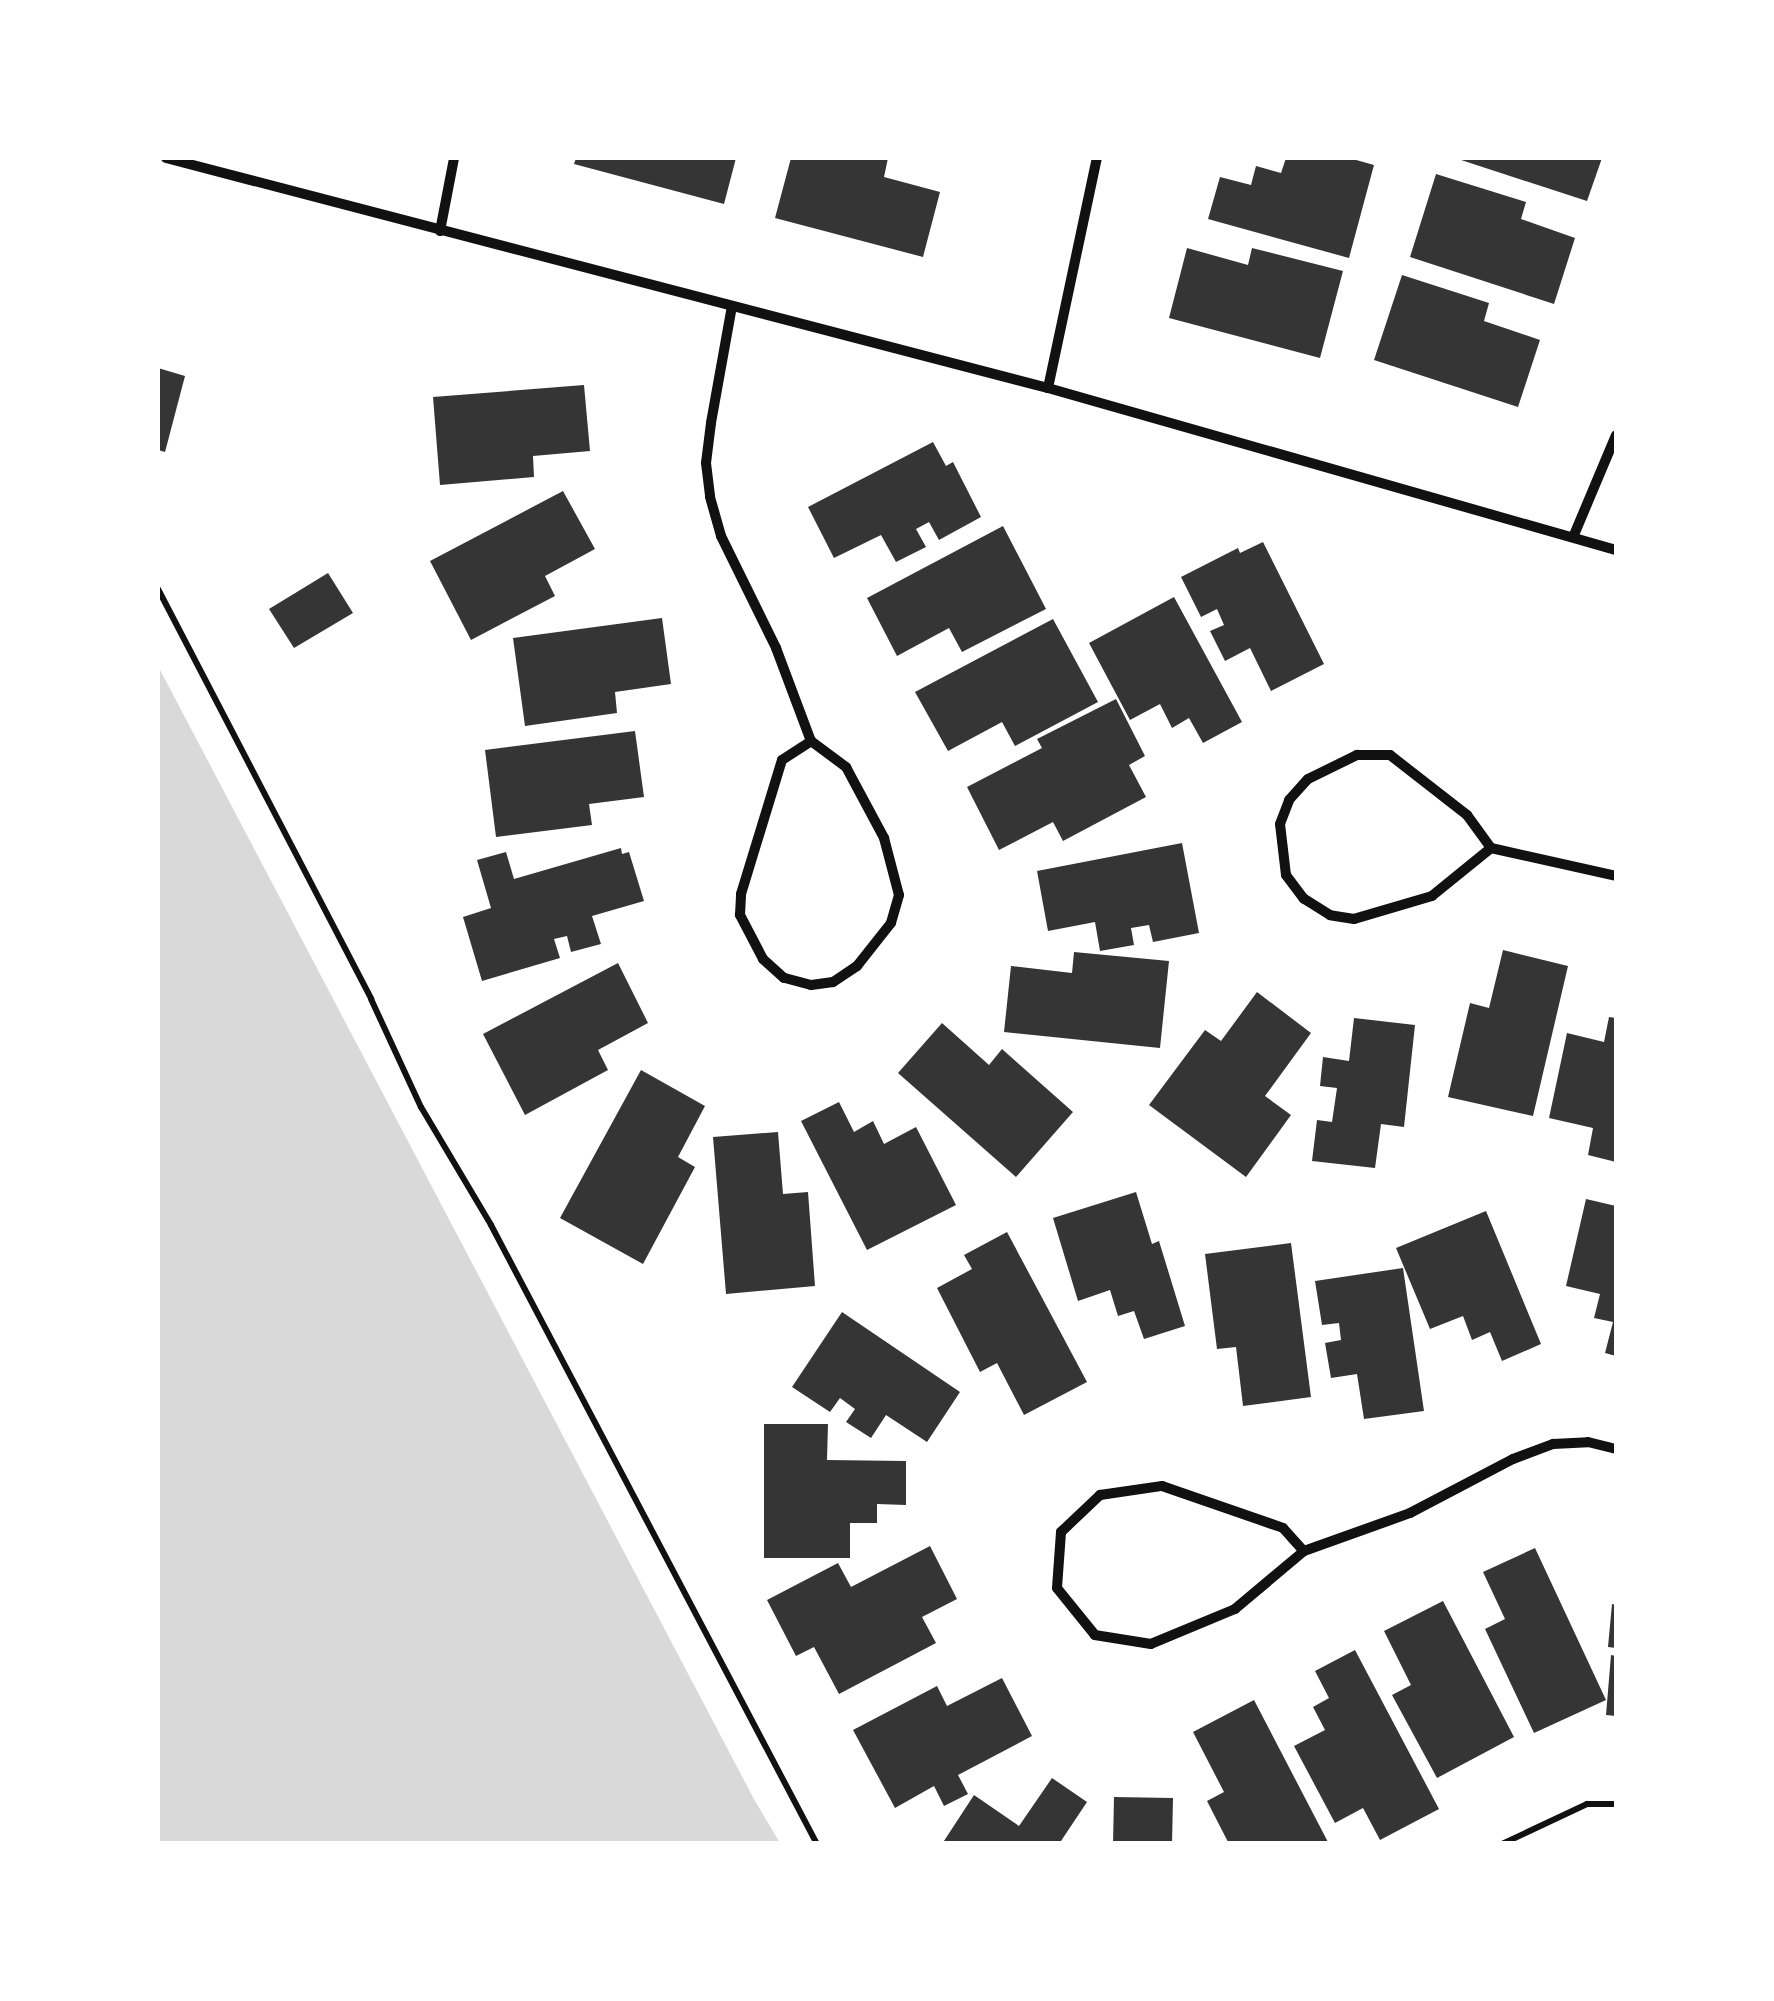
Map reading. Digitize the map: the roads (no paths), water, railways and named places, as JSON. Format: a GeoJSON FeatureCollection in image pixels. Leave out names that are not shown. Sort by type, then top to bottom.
{"type":"FeatureCollection","features":[{"type":"Feature","properties":{"kind":"street"},"geometry":{"type":"LineString","coordinates":[[166,158],[1048,388],[1616,550]]}},
{"type":"Feature","properties":{"kind":"street"},"geometry":{"type":"LineString","coordinates":[[440,231],[454,158]]}},
{"type":"Feature","properties":{"kind":"street"},"geometry":{"type":"LineString","coordinates":[[1048,388],[1097,158]]}},
{"type":"Feature","properties":{"kind":"street"},"geometry":{"type":"LineString","coordinates":[[732,306],[706,463],[721,536],[776,648],[811,741],[846,767],[884,838],[900,894],[879,943],[857,966],[832,982],[811,985],[784,978],[763,959],[740,916],[742,894],[782,760],[811,741]]}},
{"type":"Feature","properties":{"kind":"street"},"geometry":{"type":"LineString","coordinates":[[1574,535],[1616,434]]}},
{"type":"Feature","properties":{"kind":"street"},"geometry":{"type":"LineString","coordinates":[[1492,848],[1432,896],[1354,920],[1330,915],[1304,899],[1286,875],[1279,850],[1280,824],[1289,800],[1308,779],[1358,755],[1390,754],[1467,814],[1492,848],[1616,876]]}},
{"type":"Feature","properties":{"kind":"street"},"geometry":{"type":"LineString","coordinates":[[1304,1551],[1283,1528],[1162,1486],[1100,1495],[1061,1532],[1057,1588],[1095,1635],[1150,1644],[1235,1608],[1304,1551],[1378,1527],[1513,1458],[1553,1444],[1588,1442],[1616,1449]]}}]}
